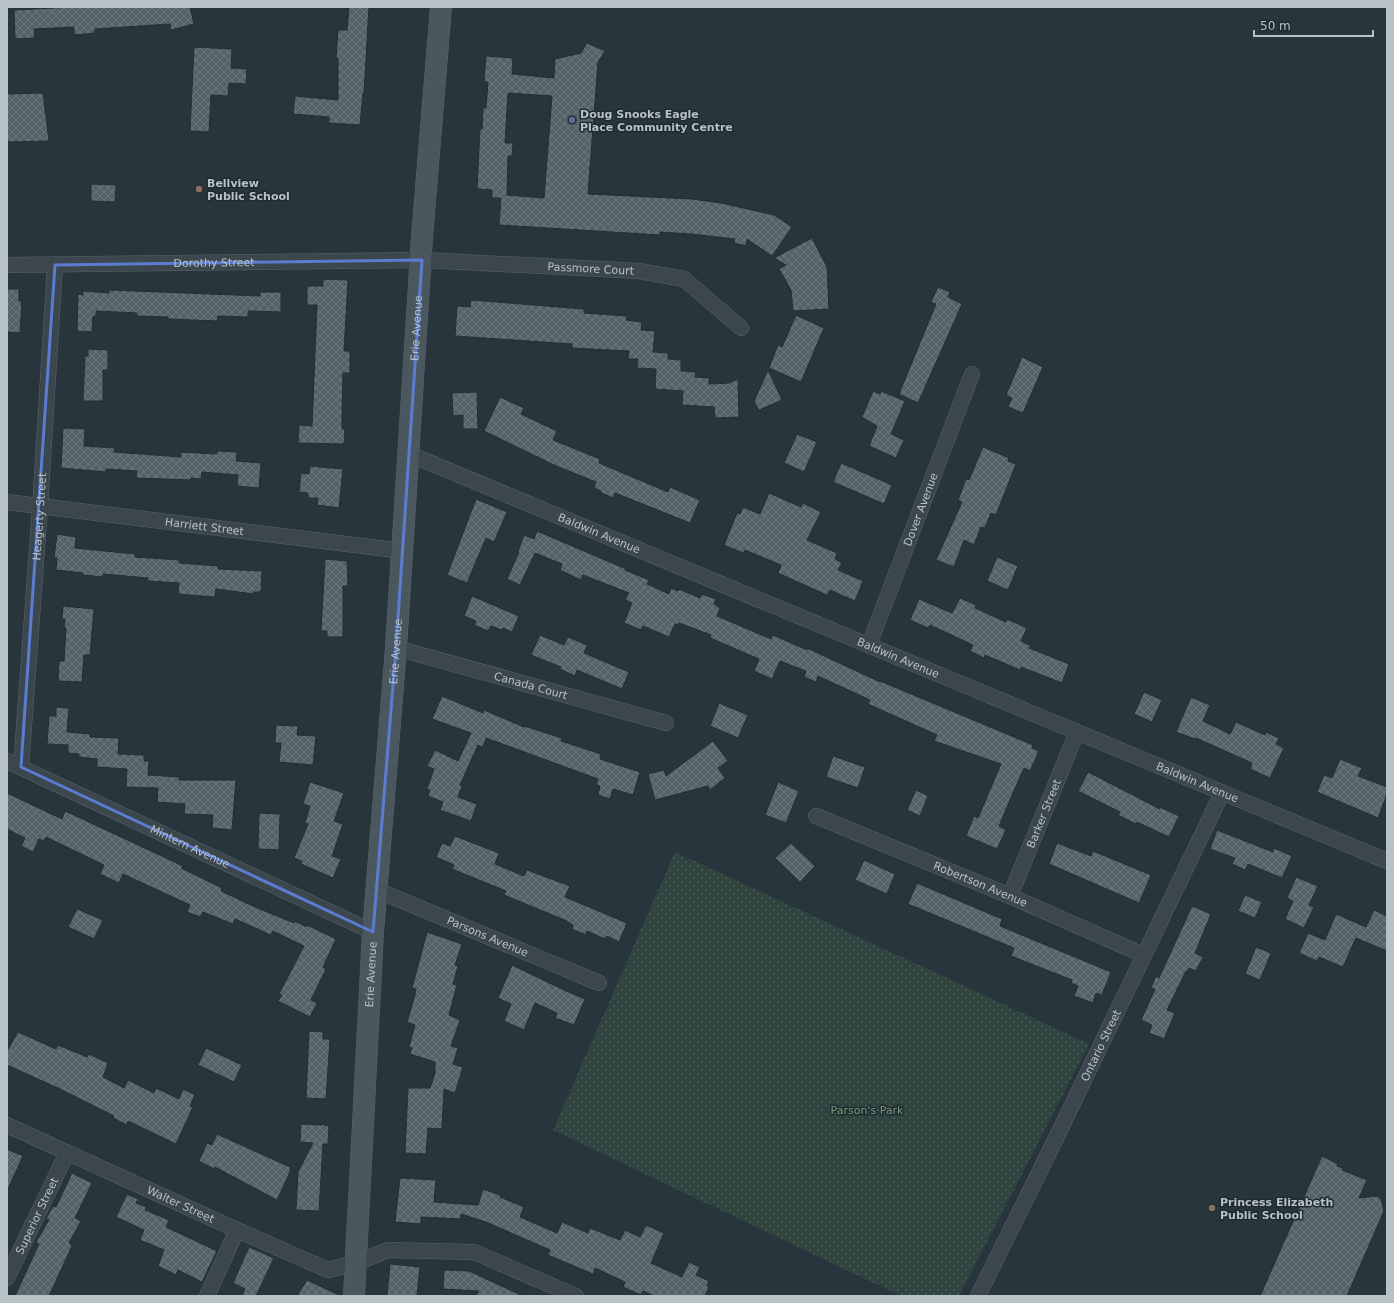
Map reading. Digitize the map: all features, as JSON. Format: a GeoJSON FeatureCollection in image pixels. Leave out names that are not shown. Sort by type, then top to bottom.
{"type":"FeatureCollection","features":[{"type":"Feature","properties":{"kind":"main road","name":"Erie Avenue"},"geometry":{"type":"LineString","coordinates":[[354,1296],[373,932],[396,648],[422,260],[441,7]]}},
{"type":"Feature","properties":{"kind":"street","name":"Dorothy Street"},"geometry":{"type":"LineString","coordinates":[[7,265],[422,260]]}},
{"type":"Feature","properties":{"kind":"street","name":"Passmore Court"},"geometry":{"type":"LineString","coordinates":[[422,260],[639,271],[684,279],[741,328]]}},
{"type":"Feature","properties":{"kind":"street","name":"Heagerty Street"},"geometry":{"type":"LineString","coordinates":[[21,767],[40,508],[55,265]]}},
{"type":"Feature","properties":{"kind":"street","name":"Dover Avenue"},"geometry":{"type":"LineString","coordinates":[[869,645],[972,374]]}},
{"type":"Feature","properties":{"kind":"street","name":"Baldwin Avenue"},"geometry":{"type":"LineString","coordinates":[[409,454],[1387,861]]}},
{"type":"Feature","properties":{"kind":"street","name":"Harriett Street"},"geometry":{"type":"LineString","coordinates":[[7,502],[40,508],[403,551]]}},
{"type":"Feature","properties":{"kind":"street","name":"Canada Court"},"geometry":{"type":"LineString","coordinates":[[396,648],[666,724]]}},
{"type":"Feature","properties":{"kind":"street","name":"Barker Street"},"geometry":{"type":"LineString","coordinates":[[1010,896],[1077,732]]}},
{"type":"Feature","properties":{"kind":"street","name":"Mintern Avenue"},"geometry":{"type":"LineString","coordinates":[[7,761],[373,932]]}},
{"type":"Feature","properties":{"kind":"street","name":"Ontario Street"},"geometry":{"type":"LineString","coordinates":[[978,1296],[1222,793]]}},
{"type":"Feature","properties":{"kind":"street","name":"Robertson Avenue"},"geometry":{"type":"LineString","coordinates":[[816,816],[1010,896],[1144,955]]}},
{"type":"Feature","properties":{"kind":"street","name":"Parsons Avenue"},"geometry":{"type":"LineString","coordinates":[[377,890],[599,983]]}},
{"type":"Feature","properties":{"kind":"street","name":"Walter Street"},"geometry":{"type":"LineString","coordinates":[[7,1125],[328,1270],[356,1263],[388,1250],[474,1252],[576,1296]]}},
{"type":"Feature","properties":{"kind":"street","name":"Superior Street"},"geometry":{"type":"LineString","coordinates":[[7,1278],[67,1153]]}},
{"type":"Feature","properties":{"kind":"street"},"geometry":{"type":"LineString","coordinates":[[207,1296],[237,1230]]}},
{"type":"Feature","properties":{"kind":"highlighted area"},"geometry":{"type":"Polygon","coordinates":[[[422,260],[396,648],[373,932],[21,767],[55,265],[422,260]]]}},
{"type":"Feature","properties":{"kind":"green space","name":"Parson's Park"},"geometry":{"type":"Polygon","coordinates":[[[675,852],[1089,1044],[959,1296],[901,1296],[553,1130],[675,852]]]}},
{"type":"Feature","properties":{"kind":"building"},"geometry":{"type":"Polygon","coordinates":[[[72,7],[190,7],[194,24],[171,30],[170,24],[95,29],[95,33],[74,35],[74,27],[34,29],[35,38],[15,39],[14,10],[72,7]]]}},
{"type":"Feature","properties":{"kind":"building"},"geometry":{"type":"Polygon","coordinates":[[[349,7],[369,7],[364,93],[360,125],[329,123],[329,117],[293,114],[295,96],[338,100],[338,58],[336,58],[338,30],[347,30],[349,7]]]}},
{"type":"Feature","properties":{"kind":"building"},"geometry":{"type":"Polygon","coordinates":[[[587,43],[605,51],[598,62],[588,194],[692,199],[721,203],[774,215],[792,227],[772,256],[747,239],[746,246],[734,243],[735,239],[691,234],[660,232],[660,235],[499,225],[501,198],[492,198],[492,190],[477,189],[480,129],[482,129],[483,108],[486,108],[488,82],[484,82],[486,56],[513,58],[512,74],[554,78],[555,59],[581,53],[587,43]],[[508,93],[505,143],[513,143],[512,156],[508,156],[507,195],[544,198],[552,96],[508,93]]]}},
{"type":"Feature","properties":{"kind":"building"},"geometry":{"type":"Polygon","coordinates":[[[194,47],[232,49],[231,68],[247,69],[246,84],[229,83],[228,96],[211,95],[209,132],[190,131],[194,47]]]}},
{"type":"Feature","properties":{"kind":"building"},"geometry":{"type":"Polygon","coordinates":[[[43,93],[49,141],[7,142],[7,94],[43,93]]]}},
{"type":"Feature","properties":{"kind":"building"},"geometry":{"type":"Polygon","coordinates":[[[91,184],[116,185],[115,202],[91,201],[91,184]]]}},
{"type":"Feature","properties":{"kind":"building"},"geometry":{"type":"Polygon","coordinates":[[[812,238],[827,267],[829,309],[793,311],[791,290],[779,269],[786,265],[774,258],[812,238]]]}},
{"type":"Feature","properties":{"kind":"building"},"geometry":{"type":"Polygon","coordinates":[[[323,279],[348,280],[344,351],[350,351],[350,373],[343,373],[342,429],[345,429],[344,444],[298,443],[299,425],[312,426],[317,305],[307,305],[307,286],[323,286],[323,279]]]}},
{"type":"Feature","properties":{"kind":"building"},"geometry":{"type":"Polygon","coordinates":[[[938,287],[950,292],[948,297],[962,304],[918,403],[899,394],[936,304],[931,302],[938,287]]]}},
{"type":"Feature","properties":{"kind":"building"},"geometry":{"type":"Polygon","coordinates":[[[7,289],[19,289],[19,301],[22,301],[20,333],[7,332],[7,289]]]}},
{"type":"Feature","properties":{"kind":"building"},"geometry":{"type":"Polygon","coordinates":[[[109,290],[260,296],[260,292],[281,292],[281,312],[248,311],[248,317],[218,316],[217,321],[168,319],[168,317],[137,316],[137,313],[96,311],[96,316],[93,316],[92,332],[77,331],[78,294],[83,295],[83,291],[109,293],[109,290]]]}},
{"type":"Feature","properties":{"kind":"building"},"geometry":{"type":"Polygon","coordinates":[[[471,300],[584,309],[584,313],[627,316],[626,320],[642,322],[641,330],[655,331],[653,352],[668,353],[668,359],[681,360],[681,371],[696,372],[695,377],[709,378],[709,384],[729,383],[738,379],[739,417],[715,418],[714,407],[682,405],[683,391],[655,389],[656,369],[637,368],[638,359],[628,359],[629,351],[572,348],[572,344],[455,336],[457,306],[470,307],[471,300]]]}},
{"type":"Feature","properties":{"kind":"building"},"geometry":{"type":"Polygon","coordinates":[[[796,315],[824,328],[801,382],[769,368],[778,345],[782,347],[796,315]]]}},
{"type":"Feature","properties":{"kind":"building"},"geometry":{"type":"Polygon","coordinates":[[[88,349],[108,350],[108,370],[103,370],[103,401],[83,401],[85,356],[88,356],[88,349]]]}},
{"type":"Feature","properties":{"kind":"building"},"geometry":{"type":"Polygon","coordinates":[[[1022,357],[1043,367],[1023,413],[1008,407],[1012,398],[1006,395],[1022,357]]]}},
{"type":"Feature","properties":{"kind":"building"},"geometry":{"type":"Polygon","coordinates":[[[768,370],[782,400],[759,410],[754,401],[768,370]]]}},
{"type":"Feature","properties":{"kind":"building"},"geometry":{"type":"Polygon","coordinates":[[[873,391],[880,394],[881,391],[905,401],[891,434],[904,440],[896,458],[869,446],[877,426],[862,417],[873,391]]]}},
{"type":"Feature","properties":{"kind":"building"},"geometry":{"type":"Polygon","coordinates":[[[477,392],[478,429],[463,429],[463,415],[453,416],[452,393],[477,392]]]}},
{"type":"Feature","properties":{"kind":"building"},"geometry":{"type":"Polygon","coordinates":[[[500,397],[524,408],[521,414],[557,431],[553,440],[600,459],[599,463],[668,492],[670,487],[700,500],[690,523],[615,493],[613,498],[594,488],[596,482],[554,465],[484,431],[500,397]]]}},
{"type":"Feature","properties":{"kind":"building"},"geometry":{"type":"Polygon","coordinates":[[[63,428],[85,429],[84,446],[115,448],[114,452],[181,457],[181,452],[217,454],[217,451],[237,452],[236,461],[261,463],[259,488],[237,486],[238,475],[202,472],[201,479],[191,478],[191,480],[136,478],[137,471],[106,469],[106,472],[61,468],[63,428]]]}},
{"type":"Feature","properties":{"kind":"building"},"geometry":{"type":"Polygon","coordinates":[[[797,434],[817,442],[804,472],[784,463],[797,434]]]}},
{"type":"Feature","properties":{"kind":"building"},"geometry":{"type":"Polygon","coordinates":[[[983,447],[1009,458],[1008,461],[1016,464],[996,515],[991,513],[985,528],[981,527],[974,545],[964,540],[954,567],[936,560],[962,502],[958,500],[966,479],[969,480],[983,447]]]}},
{"type":"Feature","properties":{"kind":"building"},"geometry":{"type":"Polygon","coordinates":[[[841,463],[892,485],[884,504],[833,482],[841,463]]]}},
{"type":"Feature","properties":{"kind":"building"},"geometry":{"type":"Polygon","coordinates":[[[310,466],[343,469],[339,508],[317,505],[318,498],[308,498],[308,493],[299,492],[301,473],[309,474],[310,466]]]}},
{"type":"Feature","properties":{"kind":"building"},"geometry":{"type":"Polygon","coordinates":[[[769,493],[801,507],[803,503],[821,512],[807,540],[837,553],[835,559],[842,563],[838,570],[863,581],[855,601],[830,590],[827,595],[778,573],[781,565],[745,550],[743,553],[724,545],[737,513],[740,514],[743,507],[760,514],[769,493]]]}},
{"type":"Feature","properties":{"kind":"building"},"geometry":{"type":"Polygon","coordinates":[[[476,499],[507,512],[494,542],[486,538],[467,583],[447,575],[476,499]]]}},
{"type":"Feature","properties":{"kind":"building"},"geometry":{"type":"Polygon","coordinates":[[[537,531],[626,569],[625,570],[649,580],[647,584],[669,594],[671,588],[678,591],[679,589],[700,598],[702,594],[716,599],[714,604],[720,608],[717,616],[771,639],[773,635],[807,650],[807,648],[880,682],[1033,745],[1032,748],[1039,751],[1030,771],[1024,768],[1010,800],[999,826],[1006,830],[997,849],[966,836],[974,816],[978,818],[1001,764],[934,741],[937,735],[868,704],[870,700],[818,676],[816,682],[804,677],[806,671],[780,661],[772,679],[754,671],[759,659],[710,638],[711,635],[679,623],[678,625],[675,624],[669,637],[643,626],[641,630],[624,623],[632,603],[625,600],[629,593],[583,575],[581,580],[560,570],[562,564],[535,553],[520,585],[507,579],[519,552],[518,551],[524,535],[534,539],[537,531]]]}},
{"type":"Feature","properties":{"kind":"building"},"geometry":{"type":"Polygon","coordinates":[[[57,534],[76,537],[75,548],[135,554],[135,557],[179,560],[179,563],[218,566],[218,569],[262,571],[261,592],[254,592],[254,594],[216,589],[215,597],[178,594],[179,583],[148,581],[148,578],[103,574],[103,577],[83,575],[83,573],[56,570],[57,558],[54,558],[57,534]]]}},
{"type":"Feature","properties":{"kind":"building"},"geometry":{"type":"Polygon","coordinates":[[[997,557],[1018,566],[1008,590],[987,581],[997,557]]]}},
{"type":"Feature","properties":{"kind":"building"},"geometry":{"type":"Polygon","coordinates":[[[325,559],[347,561],[348,586],[343,586],[343,637],[327,637],[327,631],[321,631],[325,559]]]}},
{"type":"Feature","properties":{"kind":"building"},"geometry":{"type":"Polygon","coordinates":[[[472,596],[519,616],[512,632],[503,628],[502,630],[491,626],[488,631],[474,625],[476,621],[464,616],[472,596]]]}},
{"type":"Feature","properties":{"kind":"building"},"geometry":{"type":"Polygon","coordinates":[[[960,598],[976,605],[975,608],[1006,622],[1007,619],[1027,628],[1021,641],[1031,646],[1029,648],[1069,664],[1062,683],[1021,667],[1020,670],[985,655],[984,658],[970,651],[973,645],[930,625],[928,628],[910,620],[919,599],[952,613],[960,598]]]}},
{"type":"Feature","properties":{"kind":"building"},"geometry":{"type":"Polygon","coordinates":[[[63,606],[94,609],[90,655],[84,655],[82,682],[58,681],[59,661],[64,661],[66,628],[64,628],[65,619],[62,619],[63,606]]]}},
{"type":"Feature","properties":{"kind":"building"},"geometry":{"type":"Polygon","coordinates":[[[540,635],[564,645],[568,637],[587,645],[584,653],[629,672],[622,689],[577,670],[575,676],[560,669],[561,667],[531,655],[540,635]]]}},
{"type":"Feature","properties":{"kind":"building"},"geometry":{"type":"Polygon","coordinates":[[[1144,692],[1162,700],[1152,722],[1134,714],[1144,692]]]}},
{"type":"Feature","properties":{"kind":"building"},"geometry":{"type":"Polygon","coordinates":[[[442,696],[483,713],[484,710],[524,727],[562,738],[561,741],[601,754],[600,759],[640,772],[633,795],[613,789],[610,799],[598,795],[600,786],[596,785],[598,779],[486,738],[483,747],[478,745],[460,785],[462,786],[458,797],[477,804],[471,821],[440,810],[443,802],[428,796],[430,790],[427,789],[434,769],[427,766],[435,750],[458,761],[471,733],[432,719],[442,696]]]}},
{"type":"Feature","properties":{"kind":"building"},"geometry":{"type":"Polygon","coordinates":[[[1191,697],[1210,705],[1203,721],[1230,734],[1236,722],[1265,735],[1266,732],[1279,738],[1276,744],[1284,748],[1270,778],[1250,769],[1252,763],[1196,738],[1195,739],[1176,732],[1191,697]]]}},
{"type":"Feature","properties":{"kind":"building"},"geometry":{"type":"Polygon","coordinates":[[[719,703],[748,715],[738,738],[710,726],[719,703]]]}},
{"type":"Feature","properties":{"kind":"building"},"geometry":{"type":"Polygon","coordinates":[[[56,707],[69,708],[67,732],[90,734],[90,737],[119,738],[118,754],[144,755],[144,761],[149,761],[148,775],[179,777],[179,780],[236,780],[232,830],[212,828],[213,815],[184,814],[185,804],[157,802],[158,788],[126,787],[127,769],[97,767],[97,759],[79,757],[79,754],[68,753],[68,745],[47,744],[49,716],[56,716],[56,707]]]}},
{"type":"Feature","properties":{"kind":"building"},"geometry":{"type":"Polygon","coordinates":[[[276,725],[298,726],[297,735],[316,736],[313,765],[279,762],[281,743],[275,743],[276,725]]]}},
{"type":"Feature","properties":{"kind":"building"},"geometry":{"type":"Polygon","coordinates":[[[713,741],[728,761],[718,768],[725,778],[710,790],[708,786],[655,800],[648,774],[664,770],[666,776],[713,741]]]}},
{"type":"Feature","properties":{"kind":"building"},"geometry":{"type":"Polygon","coordinates":[[[833,756],[865,767],[858,788],[826,777],[833,756]]]}},
{"type":"Feature","properties":{"kind":"building"},"geometry":{"type":"Polygon","coordinates":[[[1340,759],[1362,768],[1358,776],[1387,787],[1387,794],[1378,818],[1317,792],[1324,775],[1332,778],[1340,759]]]}},
{"type":"Feature","properties":{"kind":"building"},"geometry":{"type":"Polygon","coordinates":[[[1088,772],[1160,809],[1160,807],[1179,816],[1169,837],[1118,815],[1120,812],[1078,791],[1088,772]]]}},
{"type":"Feature","properties":{"kind":"building"},"geometry":{"type":"Polygon","coordinates":[[[310,782],[344,793],[334,821],[343,824],[332,856],[341,859],[333,878],[301,864],[302,861],[294,858],[308,824],[305,823],[310,806],[303,804],[310,782]]]}},
{"type":"Feature","properties":{"kind":"building"},"geometry":{"type":"Polygon","coordinates":[[[778,782],[799,791],[786,823],[765,815],[778,782]]]}},
{"type":"Feature","properties":{"kind":"building"},"geometry":{"type":"Polygon","coordinates":[[[916,790],[928,796],[920,816],[907,810],[916,790]]]}},
{"type":"Feature","properties":{"kind":"building"},"geometry":{"type":"Polygon","coordinates":[[[7,793],[62,819],[65,811],[183,866],[181,868],[222,888],[221,891],[294,923],[295,921],[306,927],[307,925],[336,939],[323,967],[326,969],[311,1000],[317,1003],[310,1017],[278,1001],[282,995],[279,994],[304,946],[273,931],[271,935],[235,919],[233,924],[203,912],[200,917],[187,912],[190,905],[123,874],[119,883],[100,874],[104,865],[46,837],[44,841],[39,839],[33,852],[21,846],[25,838],[7,829],[7,793]]]}},
{"type":"Feature","properties":{"kind":"building"},"geometry":{"type":"Polygon","coordinates":[[[259,813],[280,814],[279,850],[258,849],[259,813]]]}},
{"type":"Feature","properties":{"kind":"building"},"geometry":{"type":"Polygon","coordinates":[[[1217,830],[1273,852],[1274,848],[1292,856],[1282,878],[1248,864],[1245,870],[1232,864],[1235,858],[1210,849],[1217,830]]]}},
{"type":"Feature","properties":{"kind":"building"},"geometry":{"type":"Polygon","coordinates":[[[455,836],[499,853],[495,864],[524,876],[527,870],[570,886],[565,897],[627,923],[619,942],[607,936],[605,939],[587,931],[586,935],[572,929],[573,925],[567,921],[504,895],[506,891],[452,869],[454,865],[436,857],[442,843],[450,846],[455,836]]]}},
{"type":"Feature","properties":{"kind":"building"},"geometry":{"type":"Polygon","coordinates":[[[791,843],[815,866],[800,882],[775,858],[791,843]]]}},
{"type":"Feature","properties":{"kind":"building"},"geometry":{"type":"Polygon","coordinates":[[[1057,843],[1091,856],[1093,851],[1151,875],[1139,903],[1049,864],[1057,843]]]}},
{"type":"Feature","properties":{"kind":"building"},"geometry":{"type":"Polygon","coordinates":[[[864,860],[895,874],[887,894],[855,880],[864,860]]]}},
{"type":"Feature","properties":{"kind":"building"},"geometry":{"type":"Polygon","coordinates":[[[1296,877],[1318,886],[1309,905],[1314,907],[1304,928],[1285,919],[1293,901],[1287,898],[1296,877]]]}},
{"type":"Feature","properties":{"kind":"building"},"geometry":{"type":"Polygon","coordinates":[[[917,883],[1002,919],[1000,926],[1111,972],[1102,995],[1096,993],[1093,1003],[1074,996],[1078,986],[1071,983],[1072,980],[1011,956],[1014,948],[908,904],[917,883]]]}},
{"type":"Feature","properties":{"kind":"building"},"geometry":{"type":"Polygon","coordinates":[[[1245,895],[1262,902],[1255,918],[1238,911],[1245,895]]]}},
{"type":"Feature","properties":{"kind":"building"},"geometry":{"type":"Polygon","coordinates":[[[1192,906],[1211,914],[1195,953],[1203,957],[1196,971],[1189,968],[1188,971],[1186,971],[1167,1010],[1175,1013],[1164,1039],[1149,1033],[1152,1025],[1141,1020],[1155,989],[1151,988],[1156,976],[1159,978],[1192,906]]]}},
{"type":"Feature","properties":{"kind":"building"},"geometry":{"type":"Polygon","coordinates":[[[77,909],[103,920],[94,939],[68,927],[77,909]]]}},
{"type":"Feature","properties":{"kind":"building"},"geometry":{"type":"Polygon","coordinates":[[[1374,910],[1387,916],[1387,951],[1356,938],[1343,967],[1319,957],[1317,961],[1299,953],[1308,933],[1325,940],[1336,914],[1366,927],[1374,910]]]}},
{"type":"Feature","properties":{"kind":"building"},"geometry":{"type":"Polygon","coordinates":[[[427,932],[462,944],[455,965],[458,966],[453,984],[457,985],[449,1015],[460,1020],[451,1046],[458,1048],[453,1064],[463,1067],[455,1093],[444,1089],[442,1129],[428,1128],[426,1154],[405,1153],[408,1088],[430,1088],[435,1073],[435,1062],[410,1054],[412,1048],[409,1047],[415,1025],[407,1022],[416,989],[412,988],[427,932]]]}},
{"type":"Feature","properties":{"kind":"building"},"geometry":{"type":"Polygon","coordinates":[[[1256,947],[1271,953],[1260,980],[1245,974],[1256,947]]]}},
{"type":"Feature","properties":{"kind":"building"},"geometry":{"type":"Polygon","coordinates":[[[512,965],[585,999],[574,1025],[555,1018],[557,1013],[535,1003],[524,1030],[504,1021],[511,1004],[498,998],[512,965]]]}},
{"type":"Feature","properties":{"kind":"building"},"geometry":{"type":"Polygon","coordinates":[[[309,1031],[323,1032],[323,1039],[330,1039],[326,1099],[306,1098],[309,1031]]]}},
{"type":"Feature","properties":{"kind":"building"},"geometry":{"type":"Polygon","coordinates":[[[18,1032],[56,1049],[58,1045],[87,1057],[89,1054],[108,1063],[103,1077],[124,1088],[128,1080],[154,1093],[156,1088],[179,1099],[183,1089],[195,1095],[190,1106],[193,1107],[176,1144],[128,1121],[127,1125],[113,1118],[114,1116],[60,1089],[7,1065],[7,1051],[18,1032]]]}},
{"type":"Feature","properties":{"kind":"building"},"geometry":{"type":"Polygon","coordinates":[[[206,1048],[242,1065],[234,1082],[198,1065],[206,1048]]]}},
{"type":"Feature","properties":{"kind":"building"},"geometry":{"type":"Polygon","coordinates":[[[324,1123],[324,1125],[329,1126],[328,1144],[323,1144],[319,1211],[296,1210],[298,1172],[313,1143],[300,1142],[301,1124],[322,1125],[324,1123]]]}},
{"type":"Feature","properties":{"kind":"building"},"geometry":{"type":"Polygon","coordinates":[[[217,1134],[290,1167],[290,1172],[277,1200],[215,1167],[214,1169],[199,1161],[207,1143],[212,1145],[217,1134]]]}},
{"type":"Feature","properties":{"kind":"building"},"geometry":{"type":"Polygon","coordinates":[[[7,1149],[23,1156],[7,1191],[7,1149]]]}},
{"type":"Feature","properties":{"kind":"building"},"geometry":{"type":"Polygon","coordinates":[[[1322,1156],[1338,1164],[1337,1166],[1343,1168],[1342,1170],[1367,1180],[1359,1198],[1377,1196],[1381,1199],[1384,1211],[1347,1296],[1260,1296],[1322,1156]]]}},
{"type":"Feature","properties":{"kind":"building"},"geometry":{"type":"Polygon","coordinates":[[[72,1173],[92,1183],[75,1218],[81,1221],[69,1243],[72,1246],[49,1296],[15,1296],[39,1244],[36,1242],[49,1220],[46,1219],[53,1206],[56,1207],[72,1173]]]}},
{"type":"Feature","properties":{"kind":"building"},"geometry":{"type":"Polygon","coordinates":[[[400,1178],[436,1180],[434,1202],[478,1205],[483,1189],[500,1195],[500,1197],[524,1207],[520,1217],[557,1233],[562,1222],[588,1233],[590,1228],[620,1240],[625,1230],[640,1237],[646,1225],[664,1233],[651,1263],[682,1277],[689,1262],[700,1267],[696,1275],[709,1281],[707,1286],[709,1287],[705,1296],[655,1296],[643,1291],[641,1295],[623,1287],[625,1282],[595,1268],[593,1274],[548,1255],[550,1250],[486,1222],[461,1214],[461,1219],[421,1217],[421,1224],[395,1222],[400,1178]]]}},
{"type":"Feature","properties":{"kind":"building"},"geometry":{"type":"Polygon","coordinates":[[[127,1194],[138,1199],[136,1203],[146,1207],[145,1210],[169,1220],[166,1227],[217,1251],[202,1282],[178,1270],[176,1275],[158,1266],[164,1250],[140,1240],[144,1230],[116,1217],[127,1194]]]}},
{"type":"Feature","properties":{"kind":"building"},"geometry":{"type":"Polygon","coordinates":[[[249,1247],[274,1258],[256,1296],[242,1296],[245,1289],[233,1283],[249,1247]]]}},
{"type":"Feature","properties":{"kind":"building"},"geometry":{"type":"Polygon","coordinates":[[[390,1264],[420,1267],[417,1296],[387,1296],[390,1264]]]}},
{"type":"Feature","properties":{"kind":"building"},"geometry":{"type":"Polygon","coordinates":[[[444,1270],[469,1271],[523,1296],[476,1296],[479,1291],[443,1289],[444,1270]]]}},
{"type":"Feature","properties":{"kind":"building"},"geometry":{"type":"Polygon","coordinates":[[[307,1280],[341,1296],[297,1296],[307,1280]]]}},
{"type":"Feature","properties":{"kind":"place","name":"Doug Snooks Eagle Place Community Centre"},"geometry":{"type":"Point","coordinates":[572,120]}},
{"type":"Feature","properties":{"kind":"place","name":"Bellview Public School"},"geometry":{"type":"Point","coordinates":[199,189]}},
{"type":"Feature","properties":{"kind":"place","name":"Princess Elizabeth Public School"},"geometry":{"type":"Point","coordinates":[1212,1208]}}]}
